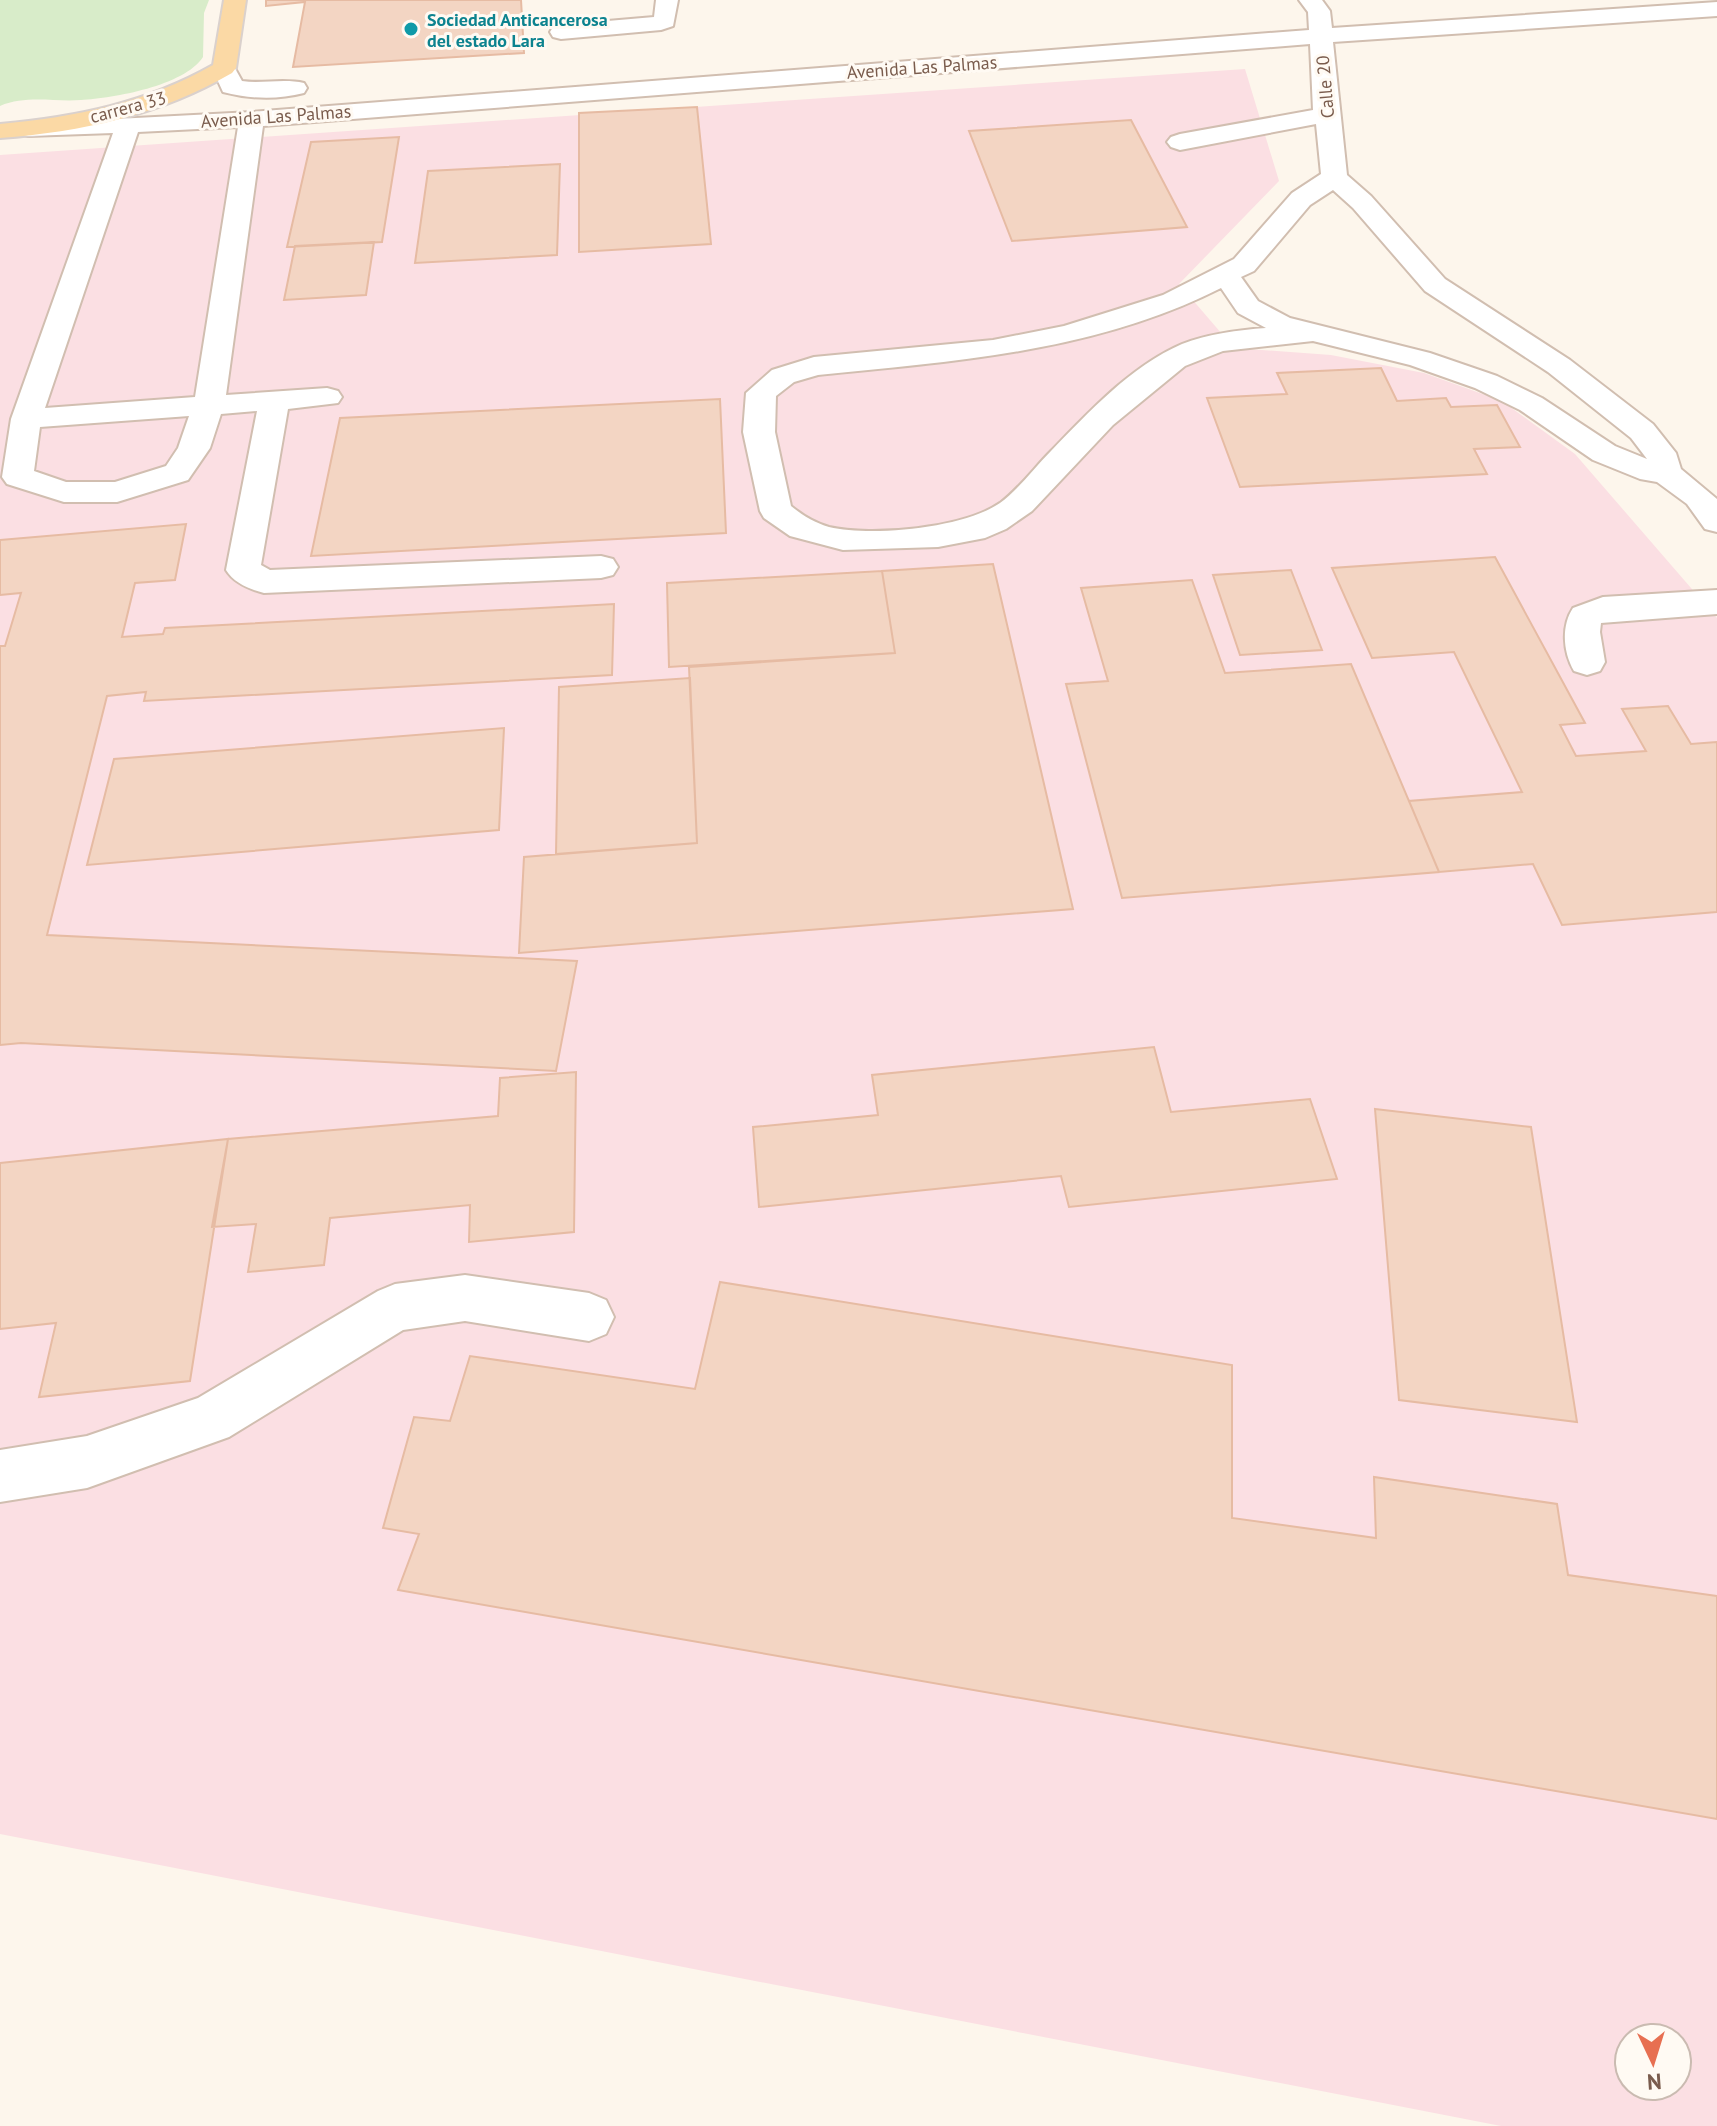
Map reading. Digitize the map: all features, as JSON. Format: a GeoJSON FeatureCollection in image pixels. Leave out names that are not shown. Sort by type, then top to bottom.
{"type":"FeatureCollection","features":[{"type":"Feature","properties":{"kind":"main road"},"geometry":{"type":"LineString","coordinates":[[224,68],[235,0]]}},
{"type":"Feature","properties":{"kind":"main road","name":"carrera 33"},"geometry":{"type":"LineString","coordinates":[[13,130],[119,113],[160,101],[197,86],[224,68]]}},
{"type":"Feature","properties":{"kind":"street"},"geometry":{"type":"LineString","coordinates":[[561,32],[661,23],[665,21],[667,0]]}},
{"type":"Feature","properties":{"kind":"street"},"geometry":{"type":"LineString","coordinates":[[1287,13],[1314,6],[1348,9]]}},
{"type":"Feature","properties":{"kind":"street","name":"Calle 20"},"geometry":{"type":"LineString","coordinates":[[1314,6],[1321,36],[1334,177]]}},
{"type":"Feature","properties":{"kind":"street","name":"Avenida Las Palmas"},"geometry":{"type":"LineString","coordinates":[[128,125],[252,119],[1321,36],[1717,9]]}},
{"type":"Feature","properties":{"kind":"street","name":"Avenida Las Palmas"},"geometry":{"type":"LineString","coordinates":[[224,68],[232,87],[244,90],[323,86]]}},
{"type":"Feature","properties":{"kind":"street"},"geometry":{"type":"LineString","coordinates":[[1180,142],[1326,115]]}},
{"type":"Feature","properties":{"kind":"street"},"geometry":{"type":"LineString","coordinates":[[128,125],[26,419],[18,461],[18,477],[64,492],[117,492],[177,473],[194,448],[209,404],[252,119]]}},
{"type":"Feature","properties":{"kind":"street","name":"carrera 33"},"geometry":{"type":"LineString","coordinates":[[13,130],[128,125]]}},
{"type":"Feature","properties":{"kind":"street"},"geometry":{"type":"LineString","coordinates":[[1316,332],[1219,343],[1176,358],[1119,403],[1020,504],[1005,516],[975,529],[879,539],[831,539],[791,523],[776,511],[759,432],[761,393],[783,376],[814,366],[993,349],[1070,334],[1173,301],[1244,265],[1301,199],[1334,177],[1362,202],[1435,285],[1559,366],[1642,431],[1660,453],[1666,465],[1664,472]]}},
{"type":"Feature","properties":{"kind":"street"},"geometry":{"type":"LineString","coordinates":[[1225,274],[1248,307],[1262,316],[1280,324],[1420,359],[1486,382],[1531,404],[1604,453],[1633,467],[1664,472],[1711,505]]}},
{"type":"Feature","properties":{"kind":"street"},"geometry":{"type":"LineString","coordinates":[[1420,359],[1445,355],[1459,348],[1474,336],[1485,319]]}},
{"type":"Feature","properties":{"kind":"street"},"geometry":{"type":"LineString","coordinates":[[26,419],[327,397]]}},
{"type":"Feature","properties":{"kind":"street"},"geometry":{"type":"LineString","coordinates":[[274,401],[243,570],[264,582],[601,567]]}},
{"type":"Feature","properties":{"kind":"street"},"geometry":{"type":"LineString","coordinates":[[1587,662],[1582,632],[1585,616],[1603,609],[1717,602]]}},
{"type":"Feature","properties":{"kind":"street"},"geometry":{"type":"LineString","coordinates":[[0,1476],[87,1462],[211,1419],[395,1308],[465,1298],[589,1317]]}},
{"type":"Feature","properties":{"kind":"shaded area"},"geometry":{"type":"Polygon","coordinates":[[[1245,69],[1279,181],[1179,284],[1234,348],[1331,355],[1424,373],[1502,401],[1575,454],[1717,618],[1717,2126],[1501,2126],[0,1834],[0,155],[1245,69]]]}},
{"type":"Feature","properties":{"kind":"green space"},"geometry":{"type":"Polygon","coordinates":[[[0,0],[209,0],[204,13],[203,57],[181,76],[147,89],[111,97],[20,101],[0,106],[0,0]]]}},
{"type":"Feature","properties":{"kind":"building","name":"Sociedad Anticancerosa del estado Lara"},"geometry":{"type":"Polygon","coordinates":[[[266,0],[521,0],[524,53],[293,67],[305,2],[266,6],[266,0]]]}},
{"type":"Feature","properties":{"kind":"building"},"geometry":{"type":"Polygon","coordinates":[[[697,107],[711,244],[579,252],[579,113],[697,107]]]}},
{"type":"Feature","properties":{"kind":"building"},"geometry":{"type":"Polygon","coordinates":[[[1131,120],[1187,227],[1012,241],[969,131],[1131,120]]]}},
{"type":"Feature","properties":{"kind":"building"},"geometry":{"type":"Polygon","coordinates":[[[399,137],[382,242],[287,247],[311,142],[399,137]]]}},
{"type":"Feature","properties":{"kind":"building"},"geometry":{"type":"Polygon","coordinates":[[[560,164],[557,255],[415,263],[428,171],[560,164]]]}},
{"type":"Feature","properties":{"kind":"building"},"geometry":{"type":"Polygon","coordinates":[[[374,242],[366,295],[284,300],[295,246],[374,242]]]}},
{"type":"Feature","properties":{"kind":"building"},"geometry":{"type":"Polygon","coordinates":[[[1381,368],[1397,401],[1446,398],[1451,407],[1497,405],[1520,447],[1474,449],[1487,474],[1240,487],[1207,398],[1287,394],[1277,373],[1381,368]]]}},
{"type":"Feature","properties":{"kind":"building"},"geometry":{"type":"Polygon","coordinates":[[[720,399],[726,533],[311,556],[340,418],[720,399]]]}},
{"type":"Feature","properties":{"kind":"building"},"geometry":{"type":"Polygon","coordinates":[[[186,524],[175,580],[135,583],[122,637],[163,634],[165,628],[614,604],[612,675],[144,701],[146,692],[107,696],[47,935],[577,961],[556,1071],[21,1043],[0,1045],[0,646],[5,646],[21,593],[0,595],[0,540],[186,524]]]}},
{"type":"Feature","properties":{"kind":"building"},"geometry":{"type":"Polygon","coordinates":[[[1495,557],[1585,723],[1560,725],[1576,756],[1646,751],[1622,709],[1668,706],[1691,744],[1717,742],[1717,912],[1562,925],[1533,864],[1439,872],[1409,801],[1522,792],[1454,652],[1372,658],[1332,568],[1495,557]]]}},
{"type":"Feature","properties":{"kind":"building"},"geometry":{"type":"Polygon","coordinates":[[[993,564],[1073,909],[519,953],[524,857],[697,843],[689,667],[895,653],[882,571],[993,564]]]}},
{"type":"Feature","properties":{"kind":"building"},"geometry":{"type":"Polygon","coordinates":[[[1291,570],[1322,650],[1240,655],[1213,575],[1291,570]]]}},
{"type":"Feature","properties":{"kind":"building"},"geometry":{"type":"Polygon","coordinates":[[[882,571],[895,653],[669,667],[667,583],[882,571]]]}},
{"type":"Feature","properties":{"kind":"building"},"geometry":{"type":"Polygon","coordinates":[[[1192,580],[1225,673],[1351,664],[1439,872],[1122,898],[1066,684],[1108,681],[1081,588],[1192,580]]]}},
{"type":"Feature","properties":{"kind":"building"},"geometry":{"type":"Polygon","coordinates":[[[690,678],[697,843],[556,854],[559,687],[690,678]]]}},
{"type":"Feature","properties":{"kind":"building"},"geometry":{"type":"Polygon","coordinates":[[[504,728],[499,830],[87,865],[114,759],[504,728]]]}},
{"type":"Feature","properties":{"kind":"building"},"geometry":{"type":"Polygon","coordinates":[[[1154,1047],[1171,1112],[1310,1099],[1337,1179],[1069,1207],[1061,1176],[759,1207],[753,1127],[878,1115],[872,1075],[1154,1047]]]}},
{"type":"Feature","properties":{"kind":"building"},"geometry":{"type":"Polygon","coordinates":[[[576,1072],[574,1232],[469,1242],[470,1205],[330,1218],[324,1265],[248,1272],[256,1224],[212,1227],[228,1139],[498,1116],[500,1078],[576,1072]]]}},
{"type":"Feature","properties":{"kind":"building"},"geometry":{"type":"Polygon","coordinates":[[[1375,1109],[1531,1127],[1577,1422],[1399,1400],[1375,1109]]]}},
{"type":"Feature","properties":{"kind":"building"},"geometry":{"type":"Polygon","coordinates":[[[228,1139],[190,1381],[39,1397],[56,1323],[0,1329],[0,1163],[228,1139]]]}},
{"type":"Feature","properties":{"kind":"building"},"geometry":{"type":"Polygon","coordinates":[[[720,1282],[1232,1365],[1232,1518],[1376,1538],[1374,1477],[1557,1504],[1568,1575],[1717,1596],[1717,1819],[398,1590],[419,1534],[383,1528],[414,1417],[450,1421],[470,1356],[695,1389],[720,1282]]]}},
{"type":"Feature","properties":{"kind":"place","name":"Sociedad Anticancerosa del estado Lara"},"geometry":{"type":"Point","coordinates":[411,29]}}]}
